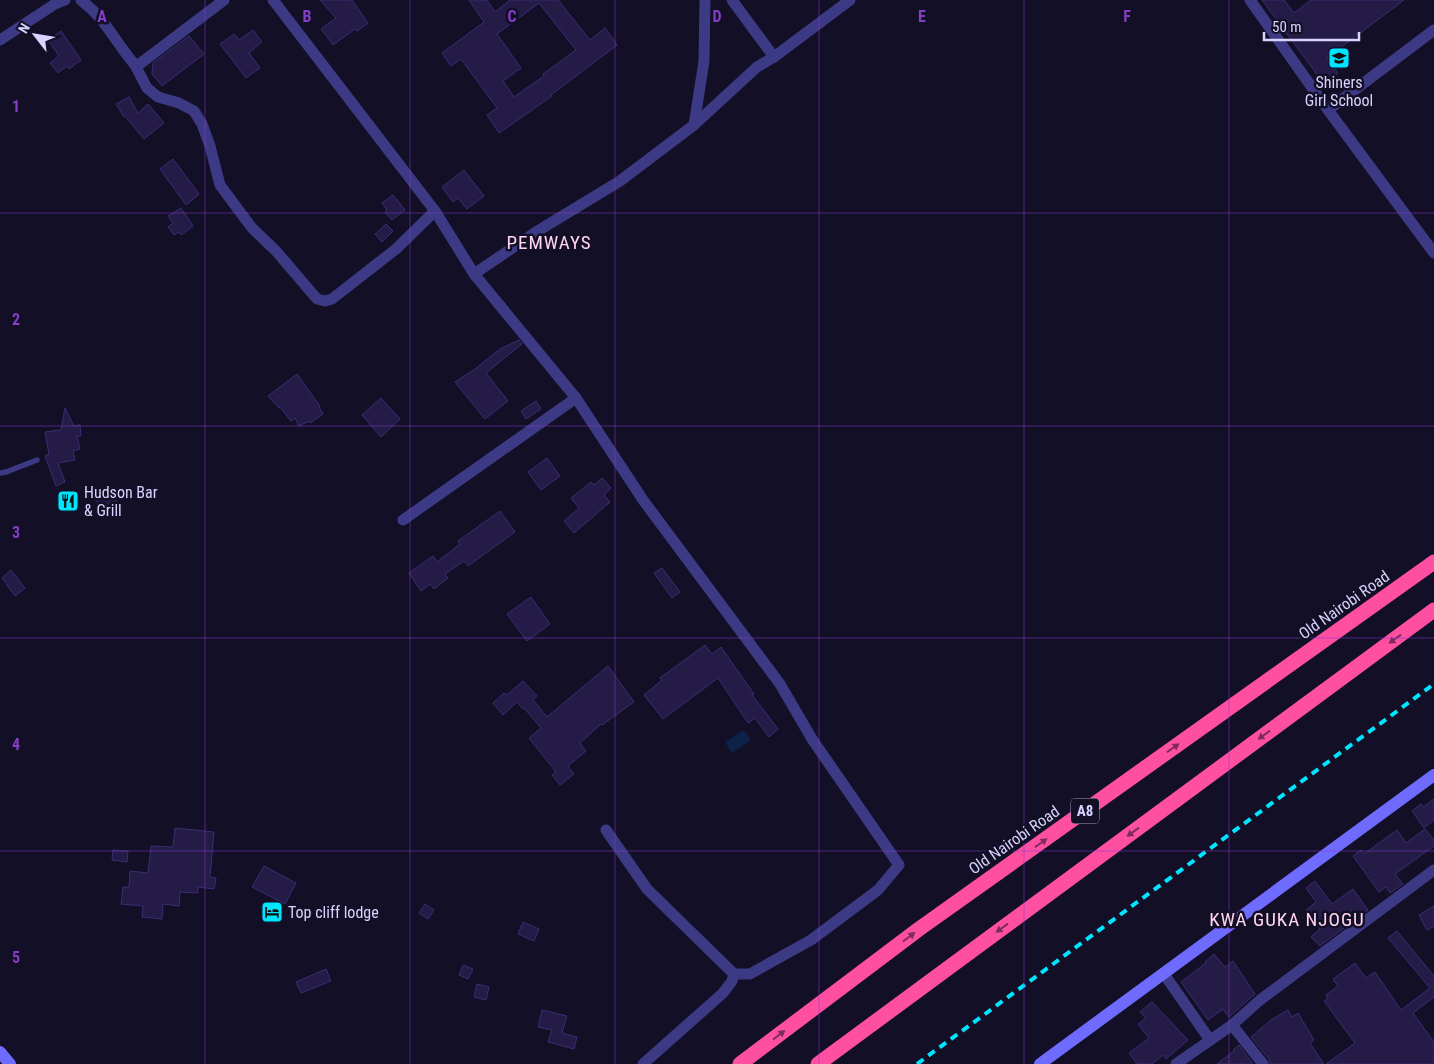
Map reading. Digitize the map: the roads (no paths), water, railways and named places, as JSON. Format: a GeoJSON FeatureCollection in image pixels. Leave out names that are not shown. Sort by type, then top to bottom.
{"type":"FeatureCollection","features":[{"type":"Feature","properties":{"kind":"highway","name":"Old Nairobi Road"},"geometry":{"type":"LineString","coordinates":[[740,1064],[919,929],[1434,562]]}},
{"type":"Feature","properties":{"kind":"highway"},"geometry":{"type":"LineString","coordinates":[[818,1064],[1434,610]]}},
{"type":"Feature","properties":{"kind":"street"},"geometry":{"type":"LineString","coordinates":[[0,40],[55,4],[65,0]]}},
{"type":"Feature","properties":{"kind":"street"},"geometry":{"type":"LineString","coordinates":[[81,0],[104,21],[121,48],[135,65],[147,88],[158,97],[178,103],[194,112],[205,132],[220,185],[252,228],[276,251],[317,299],[325,301],[332,299],[396,249],[435,211]]}},
{"type":"Feature","properties":{"kind":"street"},"geometry":{"type":"LineString","coordinates":[[135,65],[141,63],[224,0]]}},
{"type":"Feature","properties":{"kind":"street"},"geometry":{"type":"LineString","coordinates":[[273,0],[435,211],[474,274],[576,398],[643,500],[780,684],[812,739],[899,865],[878,890],[810,940],[750,974],[734,974],[647,889],[606,830]]}},
{"type":"Feature","properties":{"kind":"street"},"geometry":{"type":"LineString","coordinates":[[694,125],[704,61],[705,0]]}},
{"type":"Feature","properties":{"kind":"street"},"geometry":{"type":"LineString","coordinates":[[732,0],[774,56]]}},
{"type":"Feature","properties":{"kind":"street"},"geometry":{"type":"LineString","coordinates":[[474,274],[536,232],[620,181],[694,125],[757,67],[850,0]]}},
{"type":"Feature","properties":{"kind":"street"},"geometry":{"type":"LineString","coordinates":[[1250,0],[1328,110],[1434,252]]}},
{"type":"Feature","properties":{"kind":"street"},"geometry":{"type":"LineString","coordinates":[[1328,110],[1434,30]]}},
{"type":"Feature","properties":{"kind":"street"},"geometry":{"type":"LineString","coordinates":[[402,520],[576,398]]}},
{"type":"Feature","properties":{"kind":"street"},"geometry":{"type":"LineString","coordinates":[[1040,1064],[1434,776]]}},
{"type":"Feature","properties":{"kind":"street"},"geometry":{"type":"LineString","coordinates":[[1176,1064],[1232,1025],[1260,1000],[1434,870]]}},
{"type":"Feature","properties":{"kind":"street"},"geometry":{"type":"LineString","coordinates":[[643,1064],[723,993],[732,981],[734,974]]}},
{"type":"Feature","properties":{"kind":"street"},"geometry":{"type":"LineString","coordinates":[[1164,974],[1210,1040]]}},
{"type":"Feature","properties":{"kind":"street"},"geometry":{"type":"LineString","coordinates":[[1232,1025],[1262,1064]]}},
{"type":"Feature","properties":{"kind":"street"},"geometry":{"type":"LineString","coordinates":[[0,1052],[10,1064]]}},
{"type":"Feature","properties":{"kind":"lane"},"geometry":{"type":"LineString","coordinates":[[0,472],[6,472],[36,460]]}},
{"type":"Feature","properties":{"kind":"water"},"geometry":{"type":"Polygon","coordinates":[[[744,730],[751,740],[732,753],[725,742],[744,730]]]}},
{"type":"Feature","properties":{"kind":"railway"},"geometry":{"type":"LineString","coordinates":[[917,1064],[1434,684]]}},
{"type":"Feature","properties":{"kind":"place","name":"Shiners Girl School"},"geometry":{"type":"Point","coordinates":[1339,58]}},
{"type":"Feature","properties":{"kind":"place","name":"Hudson Bar & Grill"},"geometry":{"type":"Point","coordinates":[68,501]}},
{"type":"Feature","properties":{"kind":"place","name":"Top cliff lodge"},"geometry":{"type":"Point","coordinates":[272,912]}},
{"type":"Feature","properties":{"kind":"district","name":"PEMWAYS"},"geometry":{"type":"Point","coordinates":[549,242]}},
{"type":"Feature","properties":{"kind":"district","name":"KWA GUKA NJOGU"},"geometry":{"type":"Point","coordinates":[1287,919]}}]}
